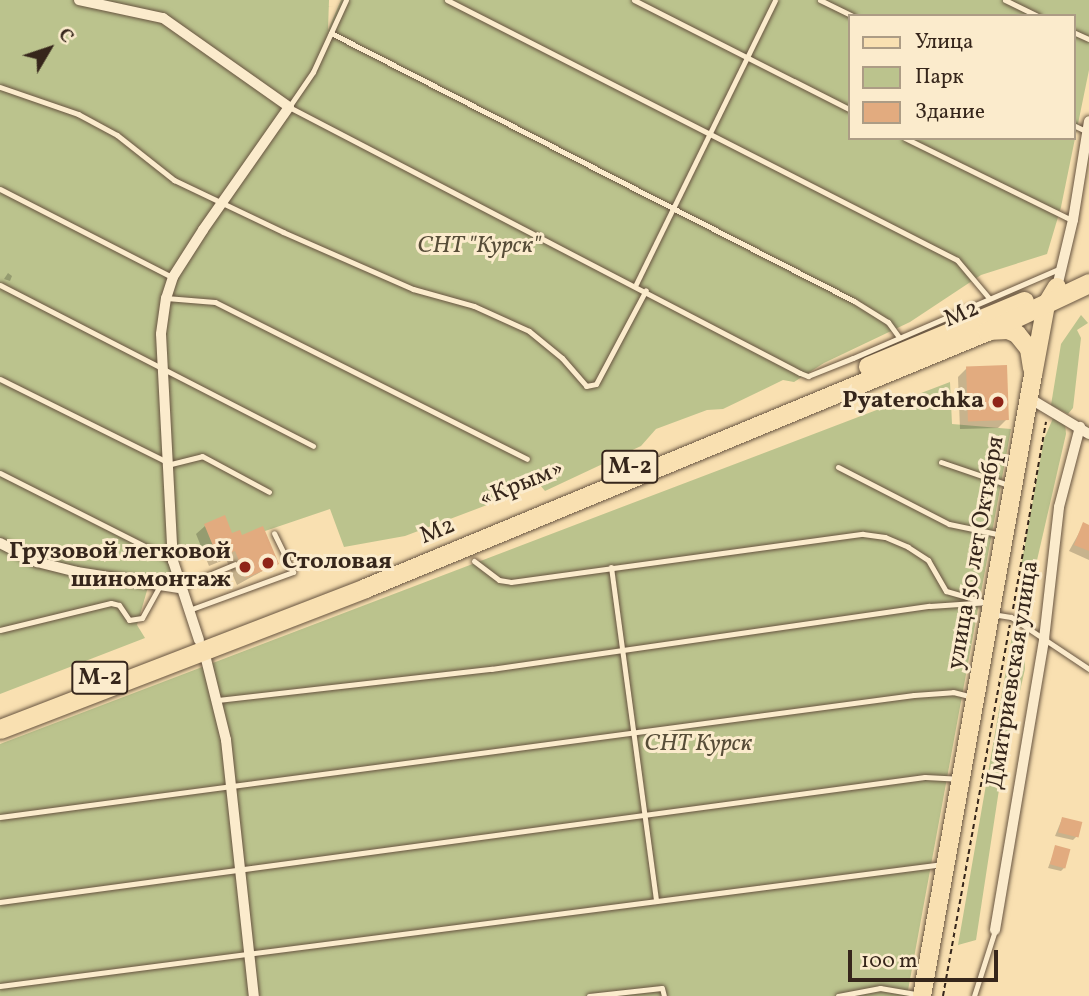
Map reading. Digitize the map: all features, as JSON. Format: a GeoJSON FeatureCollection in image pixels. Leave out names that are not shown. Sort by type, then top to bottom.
{"type":"FeatureCollection","features":[{"type":"Feature","properties":{"kind":"highway","name":"«Крым»"},"geometry":{"type":"LineString","coordinates":[[0,715],[202,645],[562,496],[1089,272]]}},
{"type":"Feature","properties":{"kind":"highway","name":"М2"},"geometry":{"type":"LineString","coordinates":[[0,729],[202,645],[365,589],[987,331],[1089,283]]}},
{"type":"Feature","properties":{"kind":"main road","name":"улица 50 лет Октября"},"geometry":{"type":"LineString","coordinates":[[922,996],[990,606],[1006,536],[1032,375],[1046,305],[1057,287]]}},
{"type":"Feature","properties":{"kind":"main road"},"geometry":{"type":"LineString","coordinates":[[987,331],[1008,330],[1024,341],[1032,375]]}},
{"type":"Feature","properties":{"kind":"street"},"geometry":{"type":"LineString","coordinates":[[79,0],[163,18],[289,107],[173,277],[166,298],[161,334],[166,366],[173,561],[179,588],[202,645],[218,699],[231,786],[254,996]]}},
{"type":"Feature","properties":{"kind":"street","name":"улица 50 лет Октября"},"geometry":{"type":"LineString","coordinates":[[1057,287],[1064,267],[1088,126]]}},
{"type":"Feature","properties":{"kind":"street","name":"Дмитриевская улица"},"geometry":{"type":"LineString","coordinates":[[995,930],[1044,639],[1059,507],[1085,431],[1029,398]]}},
{"type":"Feature","properties":{"kind":"street"},"geometry":{"type":"LineString","coordinates":[[0,544],[37,562],[77,572],[179,588]]}},
{"type":"Feature","properties":{"kind":"lane"},"geometry":{"type":"LineString","coordinates":[[346,0],[313,72],[289,107],[636,284],[808,376],[1064,267]]}},
{"type":"Feature","properties":{"kind":"lane"},"geometry":{"type":"LineString","coordinates":[[447,0],[957,260],[989,298]]}},
{"type":"Feature","properties":{"kind":"lane"},"geometry":{"type":"LineString","coordinates":[[634,0],[848,108]]}},
{"type":"Feature","properties":{"kind":"lane"},"geometry":{"type":"LineString","coordinates":[[636,284],[712,134],[775,0]]}},
{"type":"Feature","properties":{"kind":"lane"},"geometry":{"type":"LineString","coordinates":[[820,0],[849,14]]}},
{"type":"Feature","properties":{"kind":"lane"},"geometry":{"type":"LineString","coordinates":[[1005,0],[1034,14]]}},
{"type":"Feature","properties":{"kind":"lane"},"geometry":{"type":"LineString","coordinates":[[331,33],[854,301],[888,322],[899,337]]}},
{"type":"Feature","properties":{"kind":"lane"},"geometry":{"type":"LineString","coordinates":[[0,86],[97,125],[174,180],[223,204],[413,289],[474,306],[529,331],[562,358],[586,387],[596,384],[646,290]]}},
{"type":"Feature","properties":{"kind":"lane"},"geometry":{"type":"LineString","coordinates":[[909,140],[1073,220]]}},
{"type":"Feature","properties":{"kind":"lane"},"geometry":{"type":"LineString","coordinates":[[0,189],[173,277]]}},
{"type":"Feature","properties":{"kind":"lane"},"geometry":{"type":"LineString","coordinates":[[0,285],[166,366],[313,446]]}},
{"type":"Feature","properties":{"kind":"lane"},"geometry":{"type":"LineString","coordinates":[[166,298],[215,302],[527,459]]}},
{"type":"Feature","properties":{"kind":"lane"},"geometry":{"type":"LineString","coordinates":[[0,379],[171,464],[202,456],[269,492]]}},
{"type":"Feature","properties":{"kind":"lane"},"geometry":{"type":"LineString","coordinates":[[941,462],[1014,487]]}},
{"type":"Feature","properties":{"kind":"lane"},"geometry":{"type":"LineString","coordinates":[[838,467],[949,524],[1006,536]]}},
{"type":"Feature","properties":{"kind":"lane"},"geometry":{"type":"LineString","coordinates":[[0,473],[173,561]]}},
{"type":"Feature","properties":{"kind":"lane"},"geometry":{"type":"LineString","coordinates":[[187,611],[293,572],[274,533]]}},
{"type":"Feature","properties":{"kind":"lane"},"geometry":{"type":"LineString","coordinates":[[474,561],[499,580],[511,582],[863,534],[884,537],[908,547],[928,560],[946,591],[990,606],[1011,617],[1089,669]]}},
{"type":"Feature","properties":{"kind":"lane"},"geometry":{"type":"LineString","coordinates":[[179,588],[235,564]]}},
{"type":"Feature","properties":{"kind":"lane"},"geometry":{"type":"LineString","coordinates":[[611,567],[620,651],[656,901]]}},
{"type":"Feature","properties":{"kind":"lane"},"geometry":{"type":"LineString","coordinates":[[0,630],[111,603],[119,605],[129,620],[142,618],[160,585]]}},
{"type":"Feature","properties":{"kind":"lane"},"geometry":{"type":"LineString","coordinates":[[218,699],[990,606]]}},
{"type":"Feature","properties":{"kind":"lane"},"geometry":{"type":"LineString","coordinates":[[0,817],[633,735],[914,695],[953,692],[976,698]]}},
{"type":"Feature","properties":{"kind":"lane"},"geometry":{"type":"LineString","coordinates":[[0,902],[644,818],[925,777],[961,780]]}},
{"type":"Feature","properties":{"kind":"lane"},"geometry":{"type":"LineString","coordinates":[[0,986],[946,864]]}},
{"type":"Feature","properties":{"kind":"lane"},"geometry":{"type":"LineString","coordinates":[[974,996],[995,930]]}},
{"type":"Feature","properties":{"kind":"lane"},"geometry":{"type":"LineString","coordinates":[[589,996],[662,988],[664,996]]}},
{"type":"Feature","properties":{"kind":"lane"},"geometry":{"type":"LineString","coordinates":[[838,996],[880,988],[922,996]]}},
{"type":"Feature","properties":{"kind":"path"},"geometry":{"type":"LineString","coordinates":[[943,996],[1049,409]]}},
{"type":"Feature","properties":{"kind":"green space","name":"СНТ \"Курск\""},"geometry":{"type":"Polygon","coordinates":[[[0,0],[329,0],[328,30],[341,0],[1089,0],[1089,70],[1075,138],[1075,14],[848,14],[848,140],[1075,140],[1061,207],[1047,254],[981,275],[910,322],[824,363],[794,382],[783,380],[723,409],[707,410],[656,429],[641,446],[545,491],[540,485],[405,536],[344,547],[330,509],[171,563],[173,584],[148,587],[137,625],[145,638],[0,694],[0,0]]]}},
{"type":"Feature","properties":{"kind":"green space"},"geometry":{"type":"Polygon","coordinates":[[[1081,315],[1088,323],[1077,330],[1081,338],[1073,408],[1068,414],[1051,405],[1061,344],[1081,315]]]}},
{"type":"Feature","properties":{"kind":"green space","name":"СНТ Курск"},"geometry":{"type":"Polygon","coordinates":[[[950,382],[952,424],[1011,429],[907,996],[0,996],[0,744],[950,382]]]}},
{"type":"Feature","properties":{"kind":"green space"},"geometry":{"type":"Polygon","coordinates":[[[1054,416],[1065,423],[1066,434],[1035,569],[1029,571],[1021,566],[1044,439],[1054,416]]]}},
{"type":"Feature","properties":{"kind":"green space"},"geometry":{"type":"Polygon","coordinates":[[[1013,630],[1023,634],[1025,669],[1002,770],[976,940],[958,945],[1013,630]]]}},
{"type":"Feature","properties":{"kind":"building"},"geometry":{"type":"Polygon","coordinates":[[[1007,365],[1009,420],[968,421],[966,366],[1007,365]]]}},
{"type":"Feature","properties":{"kind":"building"},"geometry":{"type":"Polygon","coordinates":[[[225,515],[232,533],[240,530],[242,535],[263,526],[279,564],[246,578],[235,551],[218,558],[204,524],[225,515]]]}},
{"type":"Feature","properties":{"kind":"building"},"geometry":{"type":"Polygon","coordinates":[[[1083,522],[1089,525],[1089,551],[1074,545],[1083,522]]]}},
{"type":"Feature","properties":{"kind":"building"},"geometry":{"type":"Polygon","coordinates":[[[1062,817],[1082,822],[1079,838],[1058,833],[1062,817]]]}},
{"type":"Feature","properties":{"kind":"building"},"geometry":{"type":"Polygon","coordinates":[[[1055,845],[1070,849],[1065,868],[1050,864],[1055,845]]]}},
{"type":"Feature","properties":{"kind":"place","name":"Pyaterochka"},"geometry":{"type":"Point","coordinates":[998,402]}},
{"type":"Feature","properties":{"kind":"place","name":"Столовая"},"geometry":{"type":"Point","coordinates":[268,563]}},
{"type":"Feature","properties":{"kind":"place","name":"Грузовой легковой шиномонтаж"},"geometry":{"type":"Point","coordinates":[245,567]}}]}
